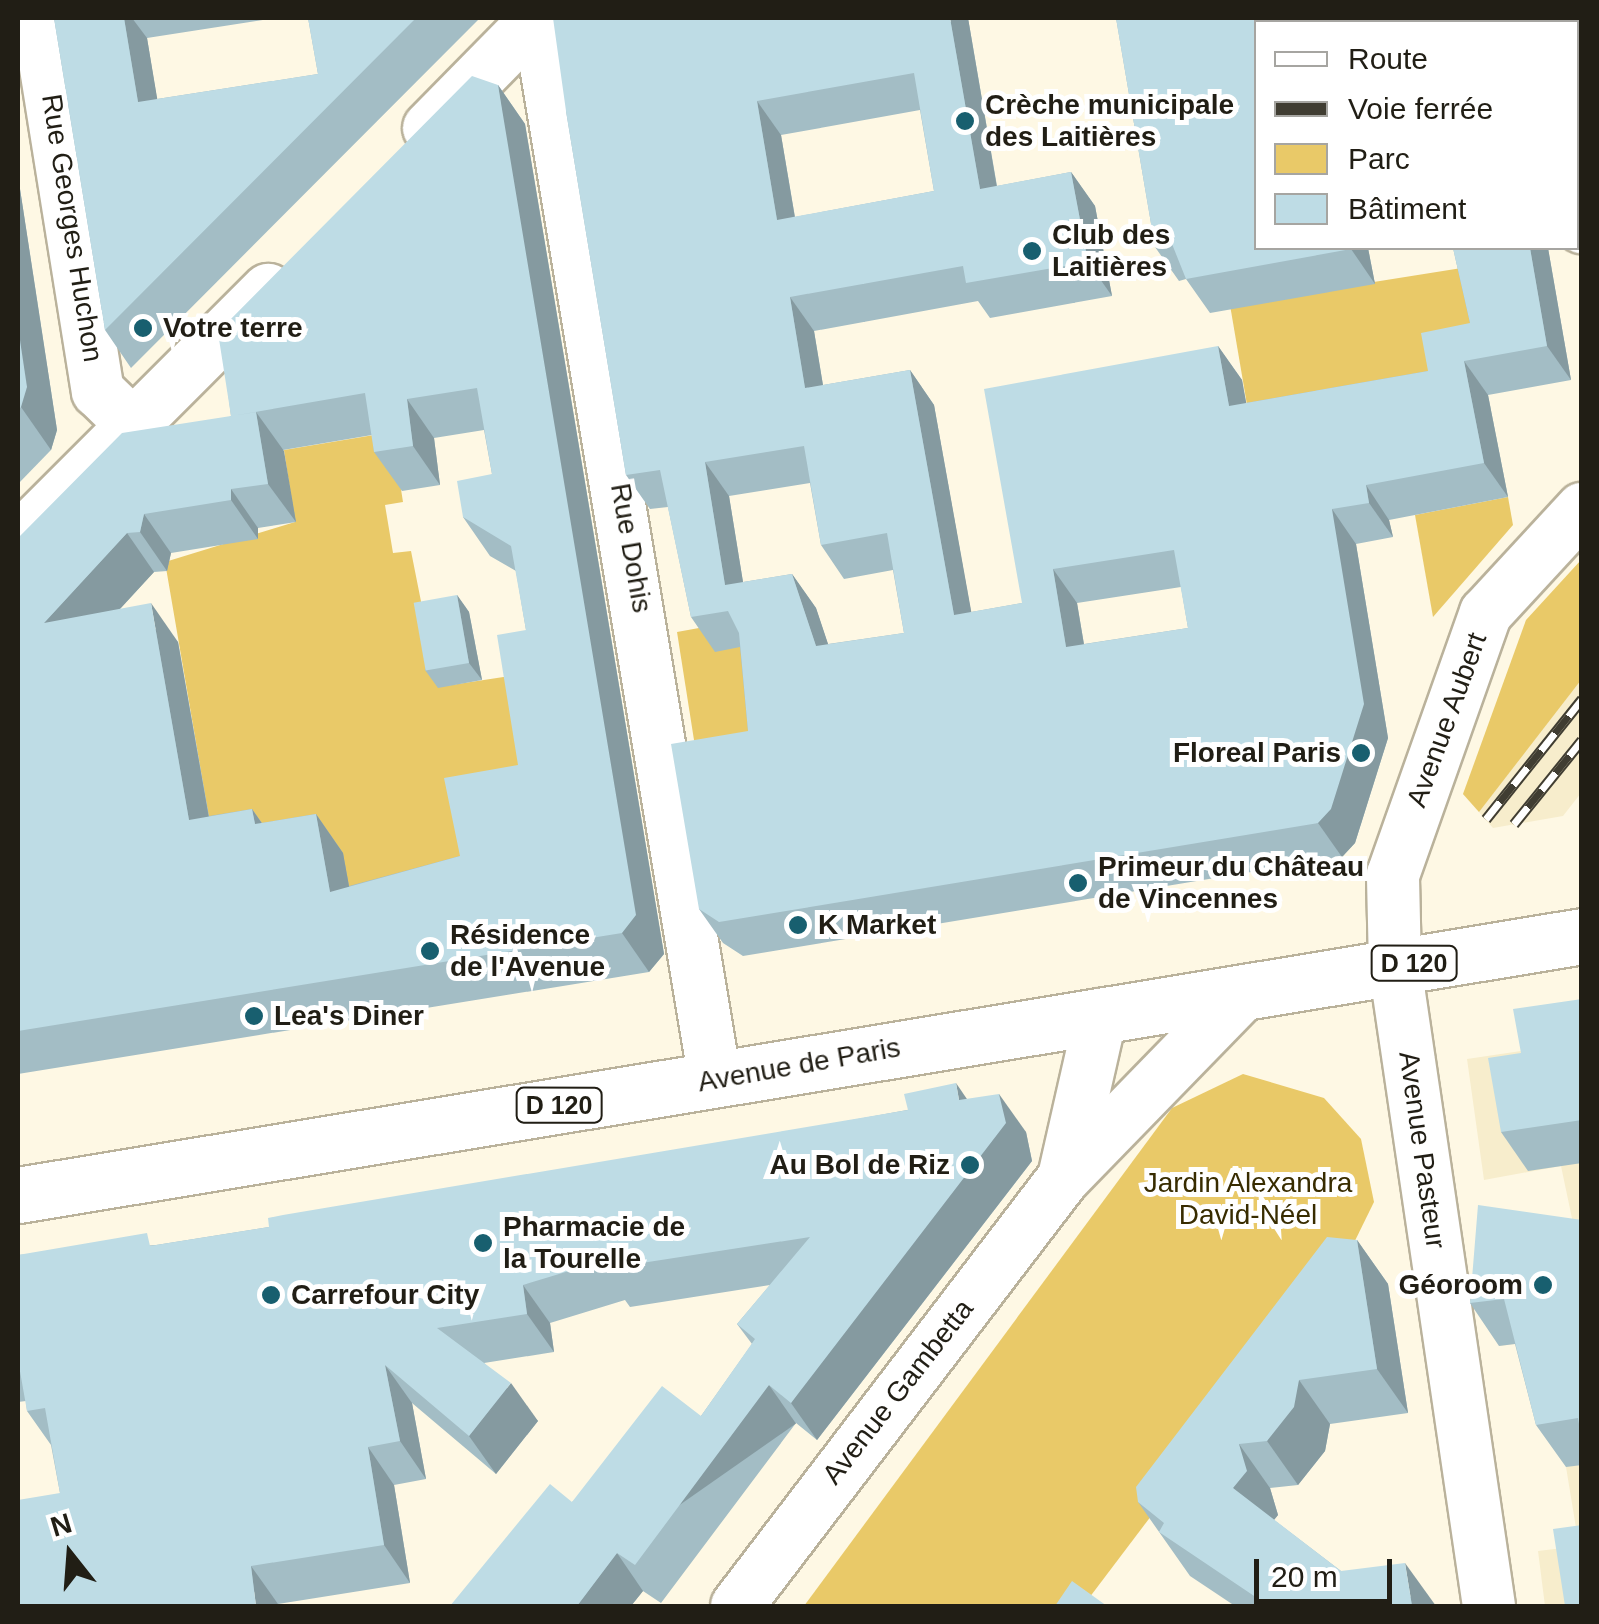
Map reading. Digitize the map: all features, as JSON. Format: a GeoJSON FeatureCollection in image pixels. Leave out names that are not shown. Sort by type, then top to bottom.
{"type":"FeatureCollection","features":[{"type":"Feature","properties":{"kind":"main road","name":"Avenue de Paris"},"geometry":{"type":"LineString","coordinates":[[18,1195],[1246,992],[1397,978],[1582,936]]}},
{"type":"Feature","properties":{"kind":"street","name":"Rue Georges Huchon"},"geometry":{"type":"LineString","coordinates":[[38,18],[98,391],[132,424]]}},
{"type":"Feature","properties":{"kind":"street"},"geometry":{"type":"LineString","coordinates":[[387,170],[537,18]]}},
{"type":"Feature","properties":{"kind":"street","name":"Rue Dohis"},"geometry":{"type":"LineString","coordinates":[[537,18],[716,1080]]}},
{"type":"Feature","properties":{"kind":"street"},"geometry":{"type":"LineString","coordinates":[[18,540],[304,254]]}},
{"type":"Feature","properties":{"kind":"street","name":"Avenue Aubert"},"geometry":{"type":"LineString","coordinates":[[1397,978],[1393,875],[1465,659],[1486,614],[1582,509]]}},
{"type":"Feature","properties":{"kind":"street","name":"Avenue Pasteur"},"geometry":{"type":"LineString","coordinates":[[1397,978],[1489,1606]]}},
{"type":"Feature","properties":{"kind":"street","name":"Avenue Gambetta"},"geometry":{"type":"LineString","coordinates":[[737,1606],[1063,1179],[1246,992]]}},
{"type":"Feature","properties":{"kind":"street","name":"Avenue Gambetta"},"geometry":{"type":"LineString","coordinates":[[1063,1179],[1101,1015]]}},
{"type":"Feature","properties":{"kind":"shaded area"},"geometry":{"type":"Polygon","coordinates":[[[1581,560],[1581,793],[1563,816],[1493,828],[1463,794],[1581,560]]]}},
{"type":"Feature","properties":{"kind":"shaded area"},"geometry":{"type":"Polygon","coordinates":[[[1581,1042],[1581,1606],[1545,1606],[1538,1551],[1579,1546],[1566,1467],[1537,1341],[1499,1346],[1508,1248],[1574,1228],[1561,1166],[1484,1180],[1467,1059],[1581,1042]]]}},
{"type":"Feature","properties":{"kind":"green space"},"geometry":{"type":"Polygon","coordinates":[[[1468,267],[1482,360],[1253,440],[1230,305],[1468,267]]]}},
{"type":"Feature","properties":{"kind":"green space"},"geometry":{"type":"Polygon","coordinates":[[[392,432],[403,502],[385,505],[393,553],[411,551],[438,687],[529,673],[540,734],[490,907],[424,907],[216,859],[165,562],[295,522],[284,450],[392,432]]]}},
{"type":"Feature","properties":{"kind":"green space"},"geometry":{"type":"Polygon","coordinates":[[[1508,497],[1513,525],[1433,617],[1415,515],[1508,497]]]}},
{"type":"Feature","properties":{"kind":"green space"},"geometry":{"type":"Polygon","coordinates":[[[1581,560],[1581,680],[1479,812],[1463,794],[1526,620],[1581,560]]]}},
{"type":"Feature","properties":{"kind":"green space"},"geometry":{"type":"Polygon","coordinates":[[[710,626],[747,646],[772,720],[700,778],[677,632],[710,626]]]}},
{"type":"Feature","properties":{"kind":"green space","name":"Jardin Alexandra David-Néel"},"geometry":{"type":"Polygon","coordinates":[[[1243,1074],[1324,1098],[1361,1139],[1374,1202],[1347,1257],[1083,1606],[804,1606],[1172,1108],[1243,1074]]]}},
{"type":"Feature","properties":{"kind":"building"},"geometry":{"type":"Polygon","coordinates":[[[54,18],[124,18],[138,102],[318,74],[308,18],[416,18],[105,330],[54,18]]]}},
{"type":"Feature","properties":{"kind":"building"},"geometry":{"type":"Polygon","coordinates":[[[553,18],[950,18],[980,189],[1071,172],[1088,262],[966,283],[963,266],[790,297],[805,388],[910,370],[954,615],[1022,603],[984,389],[1218,346],[1229,406],[1428,371],[1421,333],[1470,323],[1453,250],[1530,250],[1547,346],[1464,361],[1484,463],[1366,485],[1369,503],[1332,509],[1364,704],[1331,809],[1318,823],[719,922],[699,909],[671,744],[748,731],[739,633],[728,611],[691,617],[660,470],[626,475],[553,18]],[[914,73],[757,101],[777,220],[934,191],[914,73]],[[804,446],[705,462],[725,585],[792,574],[816,646],[904,633],[887,533],[821,545],[804,446]],[[1174,550],[1053,569],[1066,647],[1188,628],[1174,550]]]}},
{"type":"Feature","properties":{"kind":"building"},"geometry":{"type":"Polygon","coordinates":[[[1116,18],[1334,18],[1254,20],[1254,250],[1346,250],[1186,279],[1172,244],[1155,247],[1116,18]]]}},
{"type":"Feature","properties":{"kind":"building"},"geometry":{"type":"Polygon","coordinates":[[[1401,18],[1490,18],[1490,20],[1401,18]]]}},
{"type":"Feature","properties":{"kind":"building"},"geometry":{"type":"Polygon","coordinates":[[[1582,18],[1582,122],[1579,20],[1564,20],[1582,18]]]}},
{"type":"Feature","properties":{"kind":"building"},"geometry":{"type":"Polygon","coordinates":[[[472,76],[498,85],[636,915],[622,933],[18,1031],[18,538],[122,433],[231,416],[219,339],[229,330],[218,332],[472,76]],[[477,388],[407,399],[413,446],[374,452],[365,393],[232,416],[256,412],[268,484],[231,489],[231,500],[144,514],[140,532],[127,533],[44,623],[151,603],[189,820],[252,809],[255,824],[316,814],[330,892],[460,856],[444,778],[518,765],[497,635],[526,630],[511,546],[463,517],[457,481],[492,474],[477,388]]]}},
{"type":"Feature","properties":{"kind":"building"},"geometry":{"type":"Polygon","coordinates":[[[18,327],[27,387],[18,411],[18,327]]]}},
{"type":"Feature","properties":{"kind":"building"},"geometry":{"type":"Polygon","coordinates":[[[457,595],[469,663],[426,671],[414,603],[457,595]]]}},
{"type":"Feature","properties":{"kind":"building"},"geometry":{"type":"Polygon","coordinates":[[[1582,999],[1582,1120],[1501,1132],[1488,1058],[1521,1053],[1513,1009],[1582,999]]]}},
{"type":"Feature","properties":{"kind":"building"},"geometry":{"type":"Polygon","coordinates":[[[956,1083],[959,1100],[999,1094],[1006,1123],[791,1403],[769,1385],[635,1565],[617,1553],[577,1606],[450,1606],[550,1484],[572,1502],[662,1386],[701,1416],[755,1339],[737,1324],[810,1237],[603,1269],[602,1261],[523,1285],[527,1314],[437,1328],[511,1383],[469,1436],[385,1365],[400,1441],[368,1447],[384,1545],[251,1566],[256,1606],[18,1606],[18,1500],[60,1493],[45,1408],[27,1411],[18,1360],[18,1255],[147,1233],[150,1246],[269,1227],[268,1218],[283,1215],[908,1110],[904,1094],[956,1083]]]}},
{"type":"Feature","properties":{"kind":"building"},"geometry":{"type":"Polygon","coordinates":[[[1478,1205],[1582,1220],[1582,1442],[1578,1418],[1536,1425],[1504,1299],[1470,1303],[1478,1205]]]}},
{"type":"Feature","properties":{"kind":"building"},"geometry":{"type":"Polygon","coordinates":[[[1327,1237],[1357,1240],[1377,1369],[1299,1380],[1294,1407],[1267,1441],[1239,1444],[1247,1471],[1233,1488],[1341,1571],[1405,1563],[1412,1606],[1269,1606],[1159,1532],[1164,1523],[1138,1502],[1136,1487],[1327,1237]]]}},
{"type":"Feature","properties":{"kind":"building"},"geometry":{"type":"Polygon","coordinates":[[[1582,1525],[1582,1606],[1565,1606],[1553,1529],[1582,1525]]]}},
{"type":"Feature","properties":{"kind":"building"},"geometry":{"type":"Polygon","coordinates":[[[1072,1581],[1107,1606],[1055,1606],[1072,1581]]]}},
{"type":"Feature","properties":{"kind":"railway"},"geometry":{"type":"LineString","coordinates":[[1486,819],[1582,699]]}},
{"type":"Feature","properties":{"kind":"railway"},"geometry":{"type":"LineString","coordinates":[[1514,824],[1582,740]]}},
{"type":"Feature","properties":{"kind":"place","name":"Crèche municipale des Laitières"},"geometry":{"type":"Point","coordinates":[965,121]}},
{"type":"Feature","properties":{"kind":"place","name":"Club des Laitières"},"geometry":{"type":"Point","coordinates":[1032,251]}},
{"type":"Feature","properties":{"kind":"place","name":"Votre terre"},"geometry":{"type":"Point","coordinates":[143,328]}},
{"type":"Feature","properties":{"kind":"place","name":"Floreal Paris"},"geometry":{"type":"Point","coordinates":[1361,753]}},
{"type":"Feature","properties":{"kind":"place","name":"Primeur du Château de Vincennes"},"geometry":{"type":"Point","coordinates":[1078,883]}},
{"type":"Feature","properties":{"kind":"place","name":"K Market"},"geometry":{"type":"Point","coordinates":[798,925]}},
{"type":"Feature","properties":{"kind":"place","name":"Résidence de l'Avenue"},"geometry":{"type":"Point","coordinates":[430,951]}},
{"type":"Feature","properties":{"kind":"place","name":"Lea's Diner"},"geometry":{"type":"Point","coordinates":[254,1016]}},
{"type":"Feature","properties":{"kind":"place","name":"Au Bol de Riz"},"geometry":{"type":"Point","coordinates":[970,1165]}},
{"type":"Feature","properties":{"kind":"place","name":"Pharmacie de la Tourelle"},"geometry":{"type":"Point","coordinates":[483,1243]}},
{"type":"Feature","properties":{"kind":"place","name":"Géoroom"},"geometry":{"type":"Point","coordinates":[1543,1285]}},
{"type":"Feature","properties":{"kind":"place","name":"Carrefour City"},"geometry":{"type":"Point","coordinates":[271,1295]}}]}
